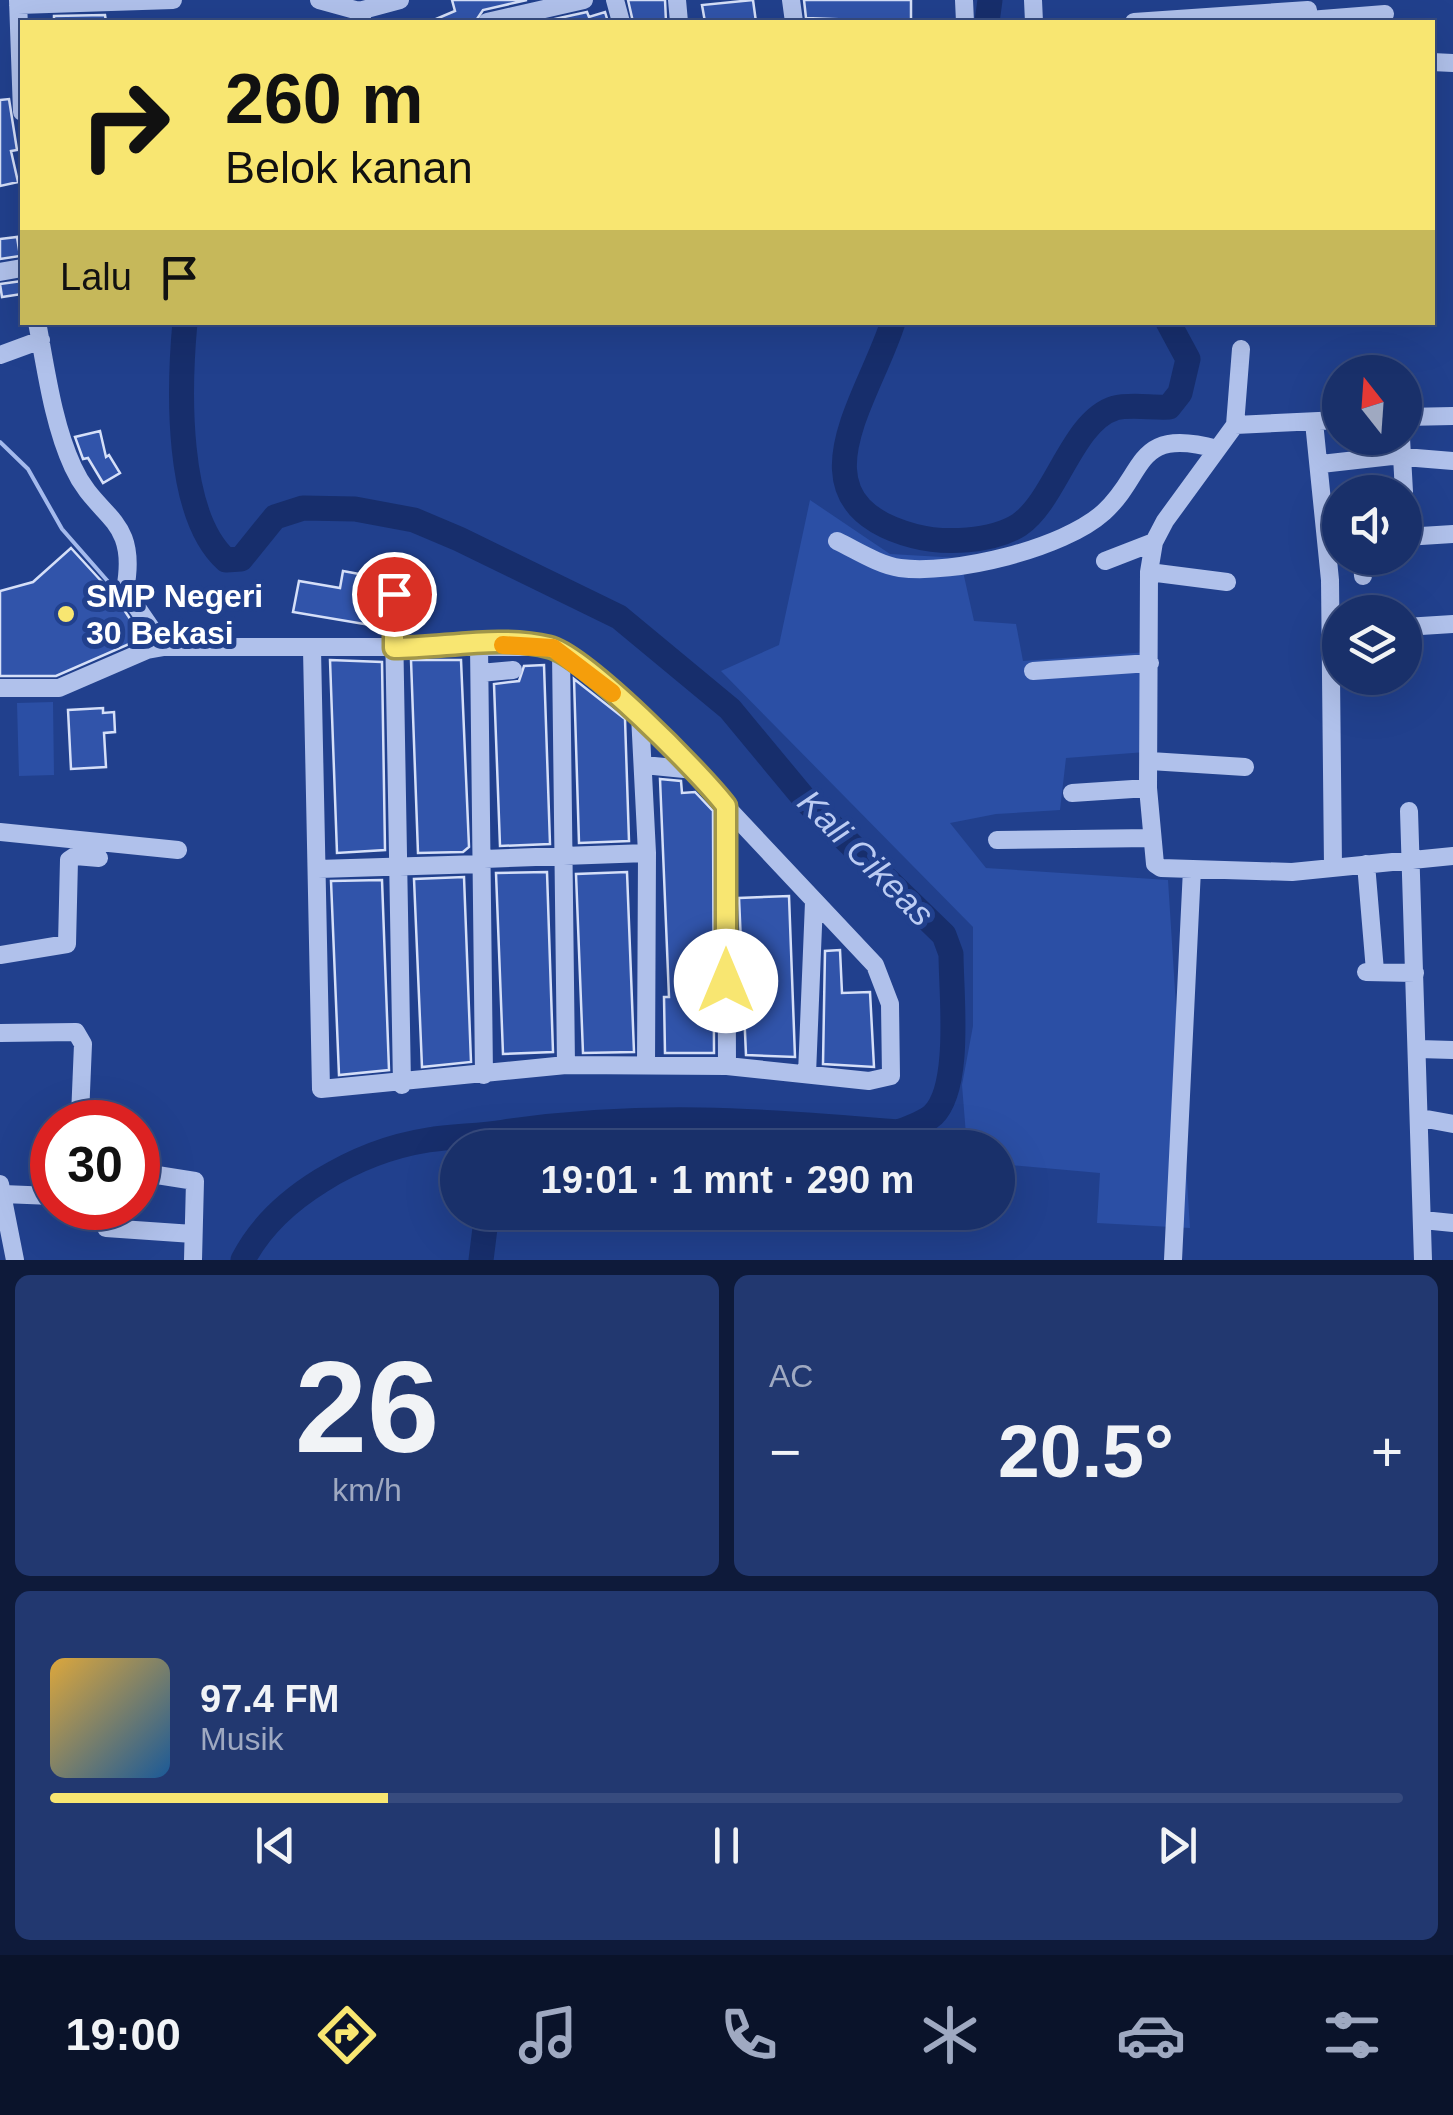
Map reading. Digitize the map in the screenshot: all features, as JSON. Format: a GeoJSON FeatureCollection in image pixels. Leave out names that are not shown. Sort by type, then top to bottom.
{"type":"FeatureCollection","features":[{"type":"Feature","properties":{"kind":"street"},"geometry":{"type":"LineString","coordinates":[[20,36],[18,3],[172,0]]}},
{"type":"Feature","properties":{"kind":"street"},"geometry":{"type":"LineString","coordinates":[[319,0],[361,17],[400,0]]}},
{"type":"Feature","properties":{"kind":"street"},"geometry":{"type":"LineString","coordinates":[[509,20],[560,15],[584,0]]}},
{"type":"Feature","properties":{"kind":"street"},"geometry":{"type":"LineString","coordinates":[[1171,20],[1236,12],[1384,14]]}},
{"type":"Feature","properties":{"kind":"street"},"geometry":{"type":"LineString","coordinates":[[0,355],[39,331],[74,469],[122,533],[130,560],[126,590],[164,648]]}},
{"type":"Feature","properties":{"kind":"street"},"geometry":{"type":"LineString","coordinates":[[1241,348],[1235,424],[1154,542],[1149,572],[1148,788],[1156,866],[1292,872],[1453,856]]}},
{"type":"Feature","properties":{"kind":"street"},"geometry":{"type":"LineString","coordinates":[[1422,417],[1453,416]]}},
{"type":"Feature","properties":{"kind":"street"},"geometry":{"type":"LineString","coordinates":[[1235,424],[1322,421]]}},
{"type":"Feature","properties":{"kind":"street"},"geometry":{"type":"LineString","coordinates":[[1314,422],[1332,595]]}},
{"type":"Feature","properties":{"kind":"street"},"geometry":{"type":"LineString","coordinates":[[837,541],[902,568],[1004,560],[1103,513],[1148,453],[1185,442],[1217,449]]}},
{"type":"Feature","properties":{"kind":"street"},"geometry":{"type":"LineString","coordinates":[[1422,453],[1453,461]]}},
{"type":"Feature","properties":{"kind":"street"},"geometry":{"type":"LineString","coordinates":[[1321,464],[1363,455]]}},
{"type":"Feature","properties":{"kind":"street"},"geometry":{"type":"LineString","coordinates":[[1422,535],[1453,534]]}},
{"type":"Feature","properties":{"kind":"street"},"geometry":{"type":"LineString","coordinates":[[1105,561],[1154,542]]}},
{"type":"Feature","properties":{"kind":"street"},"geometry":{"type":"LineString","coordinates":[[393,568],[402,1085]]}},
{"type":"Feature","properties":{"kind":"street"},"geometry":{"type":"LineString","coordinates":[[1149,572],[1226,582]]}},
{"type":"Feature","properties":{"kind":"street"},"geometry":{"type":"LineString","coordinates":[[1422,626],[1453,624]]}},
{"type":"Feature","properties":{"kind":"street"},"geometry":{"type":"LineString","coordinates":[[0,688],[59,688],[147,650],[164,648],[479,645],[545,646],[561,652],[640,715],[864,952],[883,979],[890,1004],[893,1070],[886,1079],[869,1081],[727,1066],[566,1065],[402,1085],[326,1090],[319,1086],[312,649]]}},
{"type":"Feature","properties":{"kind":"street"},"geometry":{"type":"LineString","coordinates":[[479,645],[484,1075]]}},
{"type":"Feature","properties":{"kind":"street"},"geometry":{"type":"LineString","coordinates":[[561,652],[566,1065]]}},
{"type":"Feature","properties":{"kind":"street"},"geometry":{"type":"LineString","coordinates":[[1033,671],[1150,663]]}},
{"type":"Feature","properties":{"kind":"street"},"geometry":{"type":"LineString","coordinates":[[480,673],[513,670]]}},
{"type":"Feature","properties":{"kind":"street"},"geometry":{"type":"LineString","coordinates":[[1333,867],[1335,695]]}},
{"type":"Feature","properties":{"kind":"street"},"geometry":{"type":"LineString","coordinates":[[640,715],[647,852],[646,1065]]}},
{"type":"Feature","properties":{"kind":"street"},"geometry":{"type":"LineString","coordinates":[[1150,761],[1245,767]]}},
{"type":"Feature","properties":{"kind":"street"},"geometry":{"type":"LineString","coordinates":[[644,766],[694,770]]}},
{"type":"Feature","properties":{"kind":"street"},"geometry":{"type":"LineString","coordinates":[[1072,794],[1148,788]]}},
{"type":"Feature","properties":{"kind":"street"},"geometry":{"type":"LineString","coordinates":[[726,806],[727,1066]]}},
{"type":"Feature","properties":{"kind":"street"},"geometry":{"type":"LineString","coordinates":[[1409,811],[1407,860],[1419,1050],[1423,1260]]}},
{"type":"Feature","properties":{"kind":"street"},"geometry":{"type":"LineString","coordinates":[[0,832],[178,850]]}},
{"type":"Feature","properties":{"kind":"street"},"geometry":{"type":"LineString","coordinates":[[996,840],[1151,838]]}},
{"type":"Feature","properties":{"kind":"street"},"geometry":{"type":"LineString","coordinates":[[484,859],[647,852]]}},
{"type":"Feature","properties":{"kind":"street"},"geometry":{"type":"LineString","coordinates":[[0,955],[67,944],[69,860],[74,856],[99,858]]}},
{"type":"Feature","properties":{"kind":"street"},"geometry":{"type":"LineString","coordinates":[[318,869],[481,864],[484,859]]}},
{"type":"Feature","properties":{"kind":"street"},"geometry":{"type":"LineString","coordinates":[[1366,864],[1369,972],[1415,974]]}},
{"type":"Feature","properties":{"kind":"street"},"geometry":{"type":"LineString","coordinates":[[1174,1260],[1192,869]]}},
{"type":"Feature","properties":{"kind":"street"},"geometry":{"type":"LineString","coordinates":[[807,1074],[814,902]]}},
{"type":"Feature","properties":{"kind":"street"},"geometry":{"type":"LineString","coordinates":[[0,1033],[76,1032],[83,1044],[81,1100]]}},
{"type":"Feature","properties":{"kind":"street"},"geometry":{"type":"LineString","coordinates":[[1419,1050],[1453,1050]]}},
{"type":"Feature","properties":{"kind":"street"},"geometry":{"type":"LineString","coordinates":[[1421,1118],[1453,1124]]}},
{"type":"Feature","properties":{"kind":"street"},"geometry":{"type":"LineString","coordinates":[[160,1175],[195,1181],[193,1260]]}},
{"type":"Feature","properties":{"kind":"street"},"geometry":{"type":"LineString","coordinates":[[15,1260],[1,1189],[30,1193]]}},
{"type":"Feature","properties":{"kind":"street"},"geometry":{"type":"LineString","coordinates":[[1423,1220],[1453,1224]]}},
{"type":"Feature","properties":{"kind":"street"},"geometry":{"type":"LineString","coordinates":[[135,1230],[193,1234]]}},
{"type":"Feature","properties":{"kind":"shaded area"},"geometry":{"type":"Polygon","coordinates":[[[810,500],[890,554],[960,558],[974,621],[1016,624],[1023,661],[1148,652],[1146,752],[1066,758],[1060,810],[996,814],[950,823],[986,868],[1168,880],[1190,1228],[1097,1223],[1100,1173],[1015,1166],[1015,1130],[966,1130],[962,1085],[973,1026],[973,927],[721,671],[779,645],[810,500]]]}},
{"type":"Feature","properties":{"kind":"shaded area"},"geometry":{"type":"Polygon","coordinates":[[[53,702],[54,775],[19,776],[17,703],[53,702]]]}},
{"type":"Feature","properties":{"kind":"building"},"geometry":{"type":"Polygon","coordinates":[[[452,0],[527,0],[483,10],[476,20],[434,20],[455,11],[452,0]]]}},
{"type":"Feature","properties":{"kind":"building"},"geometry":{"type":"Polygon","coordinates":[[[628,0],[665,0],[666,20],[633,20],[628,0]]]}},
{"type":"Feature","properties":{"kind":"building"},"geometry":{"type":"Polygon","coordinates":[[[753,0],[756,20],[705,20],[702,5],[753,0]]]}},
{"type":"Feature","properties":{"kind":"building"},"geometry":{"type":"Polygon","coordinates":[[[804,0],[911,0],[911,20],[806,18],[804,0]]]}},
{"type":"Feature","properties":{"kind":"building"},"geometry":{"type":"Polygon","coordinates":[[[605,12],[607,20],[550,20],[605,12]]]}},
{"type":"Feature","properties":{"kind":"building"},"geometry":{"type":"Polygon","coordinates":[[[105,15],[106,20],[54,20],[54,16],[105,15]]]}},
{"type":"Feature","properties":{"kind":"building"},"geometry":{"type":"Polygon","coordinates":[[[9,99],[17,150],[11,151],[18,182],[0,186],[0,100],[9,99]]]}},
{"type":"Feature","properties":{"kind":"building"},"geometry":{"type":"Polygon","coordinates":[[[17,237],[20,256],[0,259],[0,239],[17,237]]]}},
{"type":"Feature","properties":{"kind":"building"},"geometry":{"type":"Polygon","coordinates":[[[20,281],[20,294],[2,297],[0,284],[20,281]]]}},
{"type":"Feature","properties":{"kind":"building"},"geometry":{"type":"Polygon","coordinates":[[[100,431],[106,457],[109,455],[120,473],[103,483],[88,458],[83,459],[75,437],[100,431]]]}},
{"type":"Feature","properties":{"kind":"building","name":"SMP Negeri 30 Bekasi"},"geometry":{"type":"Polygon","coordinates":[[[71,548],[114,595],[143,638],[56,676],[0,676],[0,591],[33,582],[71,548]]]}},
{"type":"Feature","properties":{"kind":"building"},"geometry":{"type":"Polygon","coordinates":[[[343,571],[381,578],[382,627],[293,612],[299,581],[340,588],[343,571]]]}},
{"type":"Feature","properties":{"kind":"building"},"geometry":{"type":"Polygon","coordinates":[[[330,660],[382,662],[385,850],[337,853],[330,660]]]}},
{"type":"Feature","properties":{"kind":"building"},"geometry":{"type":"Polygon","coordinates":[[[411,660],[461,660],[469,847],[463,852],[418,853],[411,660]]]}},
{"type":"Feature","properties":{"kind":"building"},"geometry":{"type":"Polygon","coordinates":[[[544,665],[550,844],[500,846],[494,684],[519,681],[524,666],[544,665]]]}},
{"type":"Feature","properties":{"kind":"building"},"geometry":{"type":"Polygon","coordinates":[[[574,679],[625,719],[629,841],[579,843],[574,679]]]}},
{"type":"Feature","properties":{"kind":"building"},"geometry":{"type":"Polygon","coordinates":[[[103,708],[103,713],[114,712],[115,732],[104,733],[106,767],[71,769],[68,710],[103,708]]]}},
{"type":"Feature","properties":{"kind":"building"},"geometry":{"type":"Polygon","coordinates":[[[660,779],[681,781],[682,793],[695,792],[713,811],[714,1053],[665,1053],[664,997],[669,997],[660,779]]]}},
{"type":"Feature","properties":{"kind":"building"},"geometry":{"type":"Polygon","coordinates":[[[547,872],[553,1052],[503,1054],[496,873],[547,872]]]}},
{"type":"Feature","properties":{"kind":"building"},"geometry":{"type":"Polygon","coordinates":[[[627,872],[634,1052],[583,1053],[576,874],[627,872]]]}},
{"type":"Feature","properties":{"kind":"building"},"geometry":{"type":"Polygon","coordinates":[[[464,877],[471,1062],[422,1067],[414,879],[464,877]]]}},
{"type":"Feature","properties":{"kind":"building"},"geometry":{"type":"Polygon","coordinates":[[[382,880],[389,1070],[339,1075],[331,881],[382,880]]]}},
{"type":"Feature","properties":{"kind":"building"},"geometry":{"type":"Polygon","coordinates":[[[789,896],[795,1057],[746,1055],[739,898],[789,896]]]}},
{"type":"Feature","properties":{"kind":"building"},"geometry":{"type":"Polygon","coordinates":[[[840,950],[842,993],[870,992],[874,1067],[823,1064],[825,951],[840,950]]]}},
{"type":"Feature","properties":{"kind":"waterway","name":"Kali Cikeas"},"geometry":{"type":"LineString","coordinates":[[987,20],[990,0]]}},
{"type":"Feature","properties":{"kind":"waterway","name":"Kali Cikeas"},"geometry":{"type":"LineString","coordinates":[[185,325],[182,414],[189,482],[209,539],[226,560],[241,559],[275,517],[303,508],[355,509],[414,520],[619,617],[730,709],[808,803],[944,935],[951,954],[953,1039],[948,1084],[933,1115],[916,1125],[898,1132],[749,1121],[653,1120],[428,1140],[374,1155],[321,1180],[276,1216],[243,1260]]}},
{"type":"Feature","properties":{"kind":"waterway","name":"Kali Cikeas"},"geometry":{"type":"LineString","coordinates":[[892,325],[855,415],[846,445],[845,474],[853,499],[875,520],[914,536],[953,541],[995,535],[1019,525],[1044,498],[1075,444],[1100,416],[1121,407],[1169,407],[1180,393],[1188,359],[1170,325]]}},
{"type":"Feature","properties":{"kind":"waterway"},"geometry":{"type":"LineString","coordinates":[[0,442],[28,469],[62,529],[119,594]]}},
{"type":"Feature","properties":{"kind":"waterway"},"geometry":{"type":"LineString","coordinates":[[481,1260],[485,1230]]}},
{"type":"Feature","properties":{"kind":"slow traffic"},"geometry":{"type":"LineString","coordinates":[[503,645],[553,648],[612,693]]}},
{"type":"Feature","properties":{"kind":"place","name":"SMP Negeri 30 Bekasi"},"geometry":{"type":"Point","coordinates":[66,614]}},
{"type":"Feature","properties":{"kind":"route"},"geometry":{"type":"LineString","coordinates":[[394,594],[394,648],[553,648],[640,715],[714,790],[726,806],[726,981]]}}]}
